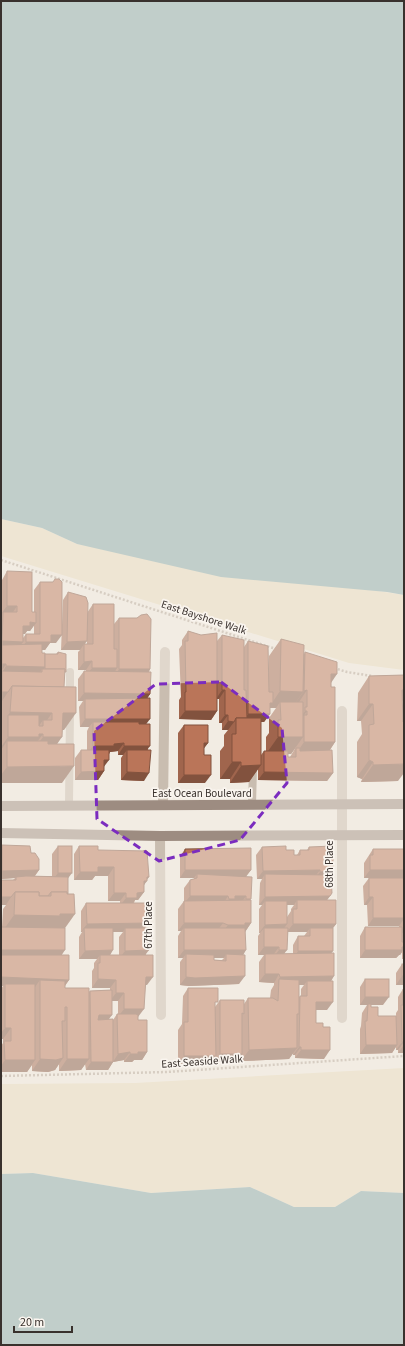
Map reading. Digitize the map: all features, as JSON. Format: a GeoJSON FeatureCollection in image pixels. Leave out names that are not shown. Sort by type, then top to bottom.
{"type":"FeatureCollection","features":[{"type":"Feature","properties":{"kind":"main road","name":"East Ocean Boulevard"},"geometry":{"type":"LineString","coordinates":[[1,806],[69,804],[404,804]]}},
{"type":"Feature","properties":{"kind":"main road"},"geometry":{"type":"LineString","coordinates":[[1,833],[160,836],[404,835]]}},
{"type":"Feature","properties":{"kind":"street"},"geometry":{"type":"LineString","coordinates":[[163,805],[165,652]]}},
{"type":"Feature","properties":{"kind":"street","name":"68th Place"},"geometry":{"type":"LineString","coordinates":[[342,711],[342,1018]]}},
{"type":"Feature","properties":{"kind":"street","name":"67th Place"},"geometry":{"type":"LineString","coordinates":[[160,836],[161,1015]]}},
{"type":"Feature","properties":{"kind":"lane"},"geometry":{"type":"LineString","coordinates":[[69,804],[70,672]]}},
{"type":"Feature","properties":{"kind":"lane"},"geometry":{"type":"LineString","coordinates":[[252,805],[253,758]]}},
{"type":"Feature","properties":{"kind":"path","name":"East Bayshore Walk"},"geometry":{"type":"LineString","coordinates":[[1,560],[278,650]]}},
{"type":"Feature","properties":{"kind":"path"},"geometry":{"type":"LineString","coordinates":[[331,667],[347,672],[375,677]]}},
{"type":"Feature","properties":{"kind":"path","name":"East Seaside Walk"},"geometry":{"type":"LineString","coordinates":[[1,1076],[167,1072],[404,1056]]}},
{"type":"Feature","properties":{"kind":"highlighted area"},"geometry":{"type":"Polygon","coordinates":[[[221,682],[282,728],[287,783],[240,840],[159,861],[97,819],[94,731],[156,684],[221,682]]]}},
{"type":"Feature","properties":{"kind":"sand"},"geometry":{"type":"Polygon","coordinates":[[[1,519],[42,528],[77,544],[404,595],[404,670],[349,663],[1,556],[1,519]]]}},
{"type":"Feature","properties":{"kind":"sand"},"geometry":{"type":"Polygon","coordinates":[[[404,1068],[404,1193],[361,1191],[335,1207],[294,1207],[250,1187],[151,1193],[33,1173],[1,1174],[1,1084],[135,1083],[404,1068]]]}},
{"type":"Feature","properties":{"kind":"water"},"geometry":{"type":"Polygon","coordinates":[[[1,1],[404,1],[404,595],[387,592],[221,577],[77,544],[42,528],[1,519],[1,1]]]}},
{"type":"Feature","properties":{"kind":"water"},"geometry":{"type":"Polygon","coordinates":[[[33,1173],[151,1193],[250,1187],[294,1207],[335,1207],[361,1191],[404,1193],[404,1345],[1,1345],[1,1174],[33,1173]]]}},
{"type":"Feature","properties":{"kind":"building"},"geometry":{"type":"Polygon","coordinates":[[[7,571],[32,572],[32,612],[36,612],[36,623],[30,622],[30,626],[23,626],[23,642],[2,641],[3,612],[17,612],[17,606],[7,606],[7,571]]]}},
{"type":"Feature","properties":{"kind":"building"},"geometry":{"type":"Polygon","coordinates":[[[55,579],[59,579],[62,582],[62,635],[51,635],[51,642],[26,642],[26,634],[40,634],[40,582],[53,582],[55,579]]]}},
{"type":"Feature","properties":{"kind":"building"},"geometry":{"type":"Polygon","coordinates":[[[68,592],[86,597],[88,603],[87,641],[67,642],[68,592]]]}},
{"type":"Feature","properties":{"kind":"building"},"geometry":{"type":"Polygon","coordinates":[[[93,604],[114,604],[114,649],[117,649],[117,668],[92,668],[92,661],[84,662],[84,644],[93,644],[93,604]]]}},
{"type":"Feature","properties":{"kind":"building"},"geometry":{"type":"Polygon","coordinates":[[[147,614],[151,619],[150,669],[119,669],[119,618],[137,618],[141,615],[147,614]]]}},
{"type":"Feature","properties":{"kind":"building"},"geometry":{"type":"Polygon","coordinates":[[[188,631],[201,635],[217,633],[217,711],[185,711],[185,641],[188,641],[188,631]]]}},
{"type":"Feature","properties":{"kind":"building"},"geometry":{"type":"Polygon","coordinates":[[[222,635],[244,640],[244,690],[246,690],[247,718],[236,718],[234,722],[228,721],[228,715],[225,715],[225,690],[222,690],[222,635]]]}},
{"type":"Feature","properties":{"kind":"building"},"geometry":{"type":"Polygon","coordinates":[[[281,639],[304,645],[303,692],[280,691],[281,639]]]}},
{"type":"Feature","properties":{"kind":"building"},"geometry":{"type":"Polygon","coordinates":[[[248,641],[268,646],[269,692],[273,692],[273,703],[270,703],[270,714],[248,714],[248,641]]]}},
{"type":"Feature","properties":{"kind":"building"},"geometry":{"type":"Polygon","coordinates":[[[42,644],[42,653],[45,653],[45,667],[6,666],[6,664],[2,664],[2,645],[42,644]]]}},
{"type":"Feature","properties":{"kind":"building"},"geometry":{"type":"Polygon","coordinates":[[[58,652],[66,654],[66,672],[64,672],[65,669],[45,669],[45,654],[58,654],[58,652]]]}},
{"type":"Feature","properties":{"kind":"building"},"geometry":{"type":"Polygon","coordinates":[[[305,652],[337,662],[337,674],[331,674],[331,687],[335,687],[335,742],[304,742],[304,715],[307,715],[305,707],[307,707],[307,690],[304,691],[305,652]]]}},
{"type":"Feature","properties":{"kind":"building"},"geometry":{"type":"Polygon","coordinates":[[[42,669],[65,669],[64,687],[12,686],[8,692],[2,692],[2,671],[42,672],[42,669]]]}},
{"type":"Feature","properties":{"kind":"building"},"geometry":{"type":"Polygon","coordinates":[[[84,671],[151,672],[150,694],[84,693],[84,671]]]}},
{"type":"Feature","properties":{"kind":"building"},"geometry":{"type":"Polygon","coordinates":[[[404,675],[404,690],[402,690],[404,764],[373,765],[373,762],[369,760],[369,725],[374,724],[373,704],[369,704],[369,676],[404,675]]]}},
{"type":"Feature","properties":{"kind":"building"},"geometry":{"type":"Polygon","coordinates":[[[12,686],[76,687],[76,713],[63,713],[62,737],[43,737],[43,734],[39,734],[39,737],[8,737],[8,715],[39,715],[39,726],[43,726],[43,720],[52,720],[52,713],[10,712],[12,686]]]}},
{"type":"Feature","properties":{"kind":"building"},"geometry":{"type":"Polygon","coordinates":[[[150,698],[150,719],[85,719],[85,699],[150,698]]]}},
{"type":"Feature","properties":{"kind":"building"},"geometry":{"type":"Polygon","coordinates":[[[280,702],[303,702],[303,737],[278,737],[278,720],[281,720],[280,702]]]}},
{"type":"Feature","properties":{"kind":"building"},"geometry":{"type":"Polygon","coordinates":[[[236,718],[261,718],[261,765],[241,766],[241,762],[232,762],[232,734],[236,734],[236,718]]]}},
{"type":"Feature","properties":{"kind":"building"},"geometry":{"type":"Polygon","coordinates":[[[93,722],[139,722],[139,724],[150,724],[150,746],[124,746],[124,743],[114,744],[114,746],[93,746],[93,722]]]}},
{"type":"Feature","properties":{"kind":"building"},"geometry":{"type":"Polygon","coordinates":[[[184,725],[208,725],[208,743],[204,743],[204,755],[211,755],[211,775],[184,775],[184,725]]]}},
{"type":"Feature","properties":{"kind":"building"},"geometry":{"type":"Polygon","coordinates":[[[7,741],[48,741],[48,744],[74,744],[74,766],[7,767],[7,741]]]}},
{"type":"Feature","properties":{"kind":"building"},"geometry":{"type":"Polygon","coordinates":[[[296,748],[300,748],[300,751],[332,750],[333,773],[264,772],[264,751],[288,751],[288,757],[296,757],[296,748]]]}},
{"type":"Feature","properties":{"kind":"building"},"geometry":{"type":"Polygon","coordinates":[[[81,750],[109,750],[109,760],[104,760],[104,771],[81,772],[81,750]]]}},
{"type":"Feature","properties":{"kind":"building"},"geometry":{"type":"Polygon","coordinates":[[[127,750],[151,750],[149,773],[127,772],[127,750]]]}},
{"type":"Feature","properties":{"kind":"building"},"geometry":{"type":"Polygon","coordinates":[[[2,845],[30,846],[31,853],[35,853],[39,859],[39,870],[2,871],[2,845]]]}},
{"type":"Feature","properties":{"kind":"building"},"geometry":{"type":"Polygon","coordinates":[[[58,846],[72,846],[72,873],[58,873],[58,846]]]}},
{"type":"Feature","properties":{"kind":"building"},"geometry":{"type":"Polygon","coordinates":[[[79,846],[98,846],[98,850],[147,851],[149,877],[147,877],[147,881],[144,881],[144,892],[137,893],[137,898],[126,898],[126,893],[114,893],[114,867],[98,867],[98,872],[80,872],[79,846]]]}},
{"type":"Feature","properties":{"kind":"building"},"geometry":{"type":"Polygon","coordinates":[[[286,846],[286,850],[294,850],[294,855],[300,855],[300,850],[309,850],[309,847],[333,846],[333,871],[263,871],[262,847],[286,846]]]}},
{"type":"Feature","properties":{"kind":"building"},"geometry":{"type":"Polygon","coordinates":[[[251,848],[251,870],[185,870],[185,849],[251,848]]]}},
{"type":"Feature","properties":{"kind":"building"},"geometry":{"type":"Polygon","coordinates":[[[373,849],[404,849],[404,870],[370,870],[370,855],[373,855],[373,849]]]}},
{"type":"Feature","properties":{"kind":"building"},"geometry":{"type":"Polygon","coordinates":[[[197,874],[252,877],[251,899],[246,899],[246,896],[235,896],[235,899],[229,899],[228,896],[190,896],[190,880],[197,878],[197,874]]]}},
{"type":"Feature","properties":{"kind":"building"},"geometry":{"type":"Polygon","coordinates":[[[265,874],[329,875],[331,876],[332,893],[330,896],[265,897],[265,874]]]}},
{"type":"Feature","properties":{"kind":"building"},"geometry":{"type":"Polygon","coordinates":[[[16,877],[68,877],[68,894],[67,892],[51,892],[48,896],[39,896],[39,892],[15,892],[11,897],[1,897],[1,880],[16,880],[16,877]]]}},
{"type":"Feature","properties":{"kind":"building"},"geometry":{"type":"Polygon","coordinates":[[[369,878],[404,878],[404,918],[373,918],[373,897],[369,897],[369,878]]]}},
{"type":"Feature","properties":{"kind":"building"},"geometry":{"type":"Polygon","coordinates":[[[15,892],[39,892],[39,896],[51,896],[51,892],[67,892],[67,894],[74,894],[75,914],[60,914],[60,916],[14,915],[15,892]]]}},
{"type":"Feature","properties":{"kind":"building"},"geometry":{"type":"Polygon","coordinates":[[[251,900],[251,923],[245,923],[245,925],[228,925],[223,923],[184,923],[184,901],[251,900]]]}},
{"type":"Feature","properties":{"kind":"building"},"geometry":{"type":"Polygon","coordinates":[[[297,900],[336,900],[336,924],[293,924],[293,909],[297,909],[297,900]]]}},
{"type":"Feature","properties":{"kind":"building"},"geometry":{"type":"Polygon","coordinates":[[[265,901],[287,901],[287,924],[265,925],[265,901]]]}},
{"type":"Feature","properties":{"kind":"building"},"geometry":{"type":"Polygon","coordinates":[[[86,903],[148,903],[148,923],[87,924],[86,903]]]}},
{"type":"Feature","properties":{"kind":"building"},"geometry":{"type":"Polygon","coordinates":[[[1,927],[65,928],[65,950],[1,950],[1,927]]]}},
{"type":"Feature","properties":{"kind":"building"},"geometry":{"type":"Polygon","coordinates":[[[365,927],[402,927],[402,942],[404,942],[404,947],[402,947],[402,950],[365,950],[365,927]]]}},
{"type":"Feature","properties":{"kind":"building"},"geometry":{"type":"Polygon","coordinates":[[[84,928],[113,928],[113,950],[85,951],[84,928]]]}},
{"type":"Feature","properties":{"kind":"building"},"geometry":{"type":"Polygon","coordinates":[[[125,928],[149,928],[149,950],[125,951],[125,928]]]}},
{"type":"Feature","properties":{"kind":"building"},"geometry":{"type":"Polygon","coordinates":[[[184,928],[245,928],[246,950],[184,950],[184,928]]]}},
{"type":"Feature","properties":{"kind":"building"},"geometry":{"type":"Polygon","coordinates":[[[264,928],[288,928],[287,950],[279,950],[279,947],[264,947],[264,928]]]}},
{"type":"Feature","properties":{"kind":"building"},"geometry":{"type":"Polygon","coordinates":[[[310,928],[333,928],[333,951],[298,951],[298,936],[310,936],[310,928]]]}},
{"type":"Feature","properties":{"kind":"building"},"geometry":{"type":"Polygon","coordinates":[[[334,953],[334,976],[280,977],[279,974],[265,974],[265,954],[334,953]]]}},
{"type":"Feature","properties":{"kind":"building"},"geometry":{"type":"Polygon","coordinates":[[[186,954],[214,955],[214,960],[226,961],[226,954],[245,955],[245,976],[186,977],[186,954]]]}},
{"type":"Feature","properties":{"kind":"building"},"geometry":{"type":"Polygon","coordinates":[[[1,955],[69,955],[69,980],[1,977],[1,955]]]}},
{"type":"Feature","properties":{"kind":"building"},"geometry":{"type":"Polygon","coordinates":[[[100,955],[153,955],[153,977],[146,977],[144,1009],[124,1009],[124,993],[116,993],[116,980],[98,979],[98,963],[100,963],[100,955]]]}},
{"type":"Feature","properties":{"kind":"building"},"geometry":{"type":"Polygon","coordinates":[[[402,964],[404,964],[404,976],[402,976],[402,964]]]}},
{"type":"Feature","properties":{"kind":"building"},"geometry":{"type":"Polygon","coordinates":[[[279,979],[299,980],[297,1048],[249,1050],[248,998],[273,998],[278,1001],[279,979]]]}},
{"type":"Feature","properties":{"kind":"building"},"geometry":{"type":"Polygon","coordinates":[[[365,979],[389,979],[389,997],[365,997],[365,979]]]}},
{"type":"Feature","properties":{"kind":"building"},"geometry":{"type":"Polygon","coordinates":[[[40,980],[65,981],[65,988],[89,988],[89,1059],[67,1059],[67,1007],[65,1007],[65,1021],[62,1021],[63,1058],[56,1060],[40,1059],[40,980]]]}},
{"type":"Feature","properties":{"kind":"building"},"geometry":{"type":"Polygon","coordinates":[[[307,981],[333,981],[333,1002],[316,1002],[316,1023],[323,1023],[323,1027],[330,1027],[330,1050],[301,1050],[301,1047],[299,1047],[300,996],[307,996],[307,981]]]}},
{"type":"Feature","properties":{"kind":"building"},"geometry":{"type":"Polygon","coordinates":[[[5,984],[35,984],[35,1060],[5,1060],[4,1041],[11,1041],[11,1028],[5,1028],[5,984]]]}},
{"type":"Feature","properties":{"kind":"building"},"geometry":{"type":"Polygon","coordinates":[[[188,988],[218,988],[218,1002],[215,1002],[216,1056],[184,1056],[184,1022],[188,1022],[188,988]]]}},
{"type":"Feature","properties":{"kind":"building"},"geometry":{"type":"Polygon","coordinates":[[[403,989],[404,1042],[402,1042],[401,1005],[403,1005],[403,989]]]}},
{"type":"Feature","properties":{"kind":"building"},"geometry":{"type":"Polygon","coordinates":[[[112,990],[112,1015],[99,1015],[98,1020],[113,1019],[113,1062],[91,1062],[90,991],[112,990]]]}},
{"type":"Feature","properties":{"kind":"building"},"geometry":{"type":"Polygon","coordinates":[[[220,1000],[244,1000],[244,1014],[242,1013],[242,1054],[220,1054],[220,1000]]]}},
{"type":"Feature","properties":{"kind":"building"},"geometry":{"type":"Polygon","coordinates":[[[368,1004],[371,1004],[371,1007],[378,1007],[378,1016],[396,1016],[397,1045],[366,1045],[365,1021],[367,1021],[368,1004]]]}},
{"type":"Feature","properties":{"kind":"building"},"geometry":{"type":"Polygon","coordinates":[[[117,1014],[136,1014],[138,1015],[138,1020],[147,1020],[147,1052],[138,1052],[138,1054],[130,1054],[130,1052],[118,1054],[117,1014]]]}}]}
